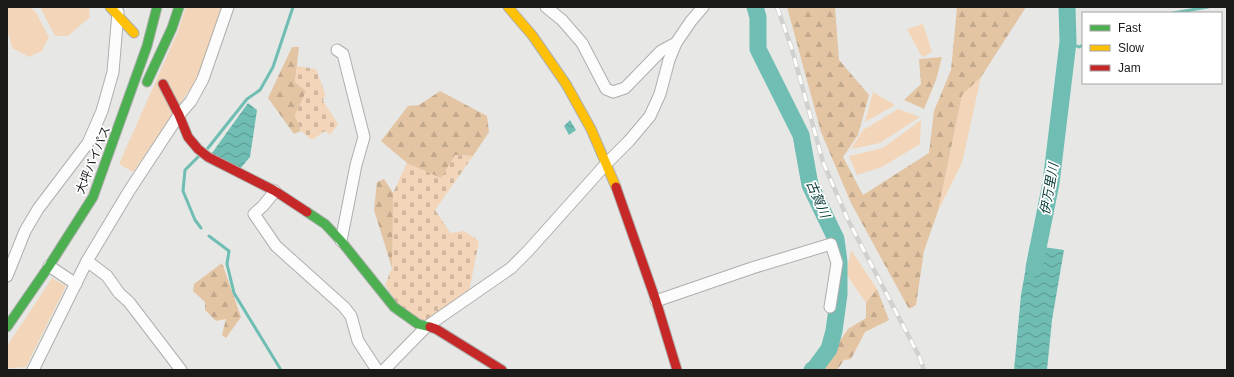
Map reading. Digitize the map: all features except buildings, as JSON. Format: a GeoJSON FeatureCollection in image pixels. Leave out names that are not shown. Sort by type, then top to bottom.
{"type":"FeatureCollection","features":[{"type":"Feature","properties":{"kind":"main road","name":"大坪バイパス"},"geometry":{"type":"LineString","coordinates":[[7,328],[93,197],[145,53],[156,7]]}},
{"type":"Feature","properties":{"kind":"main road"},"geometry":{"type":"LineString","coordinates":[[142,92],[172,28],[179,7]]}},
{"type":"Feature","properties":{"kind":"main road"},"geometry":{"type":"LineString","coordinates":[[508,7],[532,35],[566,84],[591,129],[619,195],[656,300],[677,370]]}},
{"type":"Feature","properties":{"kind":"main road"},"geometry":{"type":"LineString","coordinates":[[115,9],[134,33]]}},
{"type":"Feature","properties":{"kind":"main road"},"geometry":{"type":"LineString","coordinates":[[163,84],[179,115],[188,137],[198,149],[208,157],[274,191],[325,224],[341,241],[394,307],[418,324],[436,329],[502,370]]}},
{"type":"Feature","properties":{"kind":"main road"},"geometry":{"type":"LineString","coordinates":[[93,197],[136,106]]}},
{"type":"Feature","properties":{"kind":"street"},"geometry":{"type":"LineString","coordinates":[[33,370],[87,261],[129,191],[179,115],[191,101],[203,79],[228,7]]}},
{"type":"Feature","properties":{"kind":"street"},"geometry":{"type":"LineString","coordinates":[[546,7],[562,20],[582,43],[606,89],[613,92],[625,88],[662,50],[676,44]]}},
{"type":"Feature","properties":{"kind":"street"},"geometry":{"type":"LineString","coordinates":[[384,370],[426,327],[511,268],[606,164],[629,142],[650,116],[660,94],[669,60],[676,44],[691,21],[703,7]]}},
{"type":"Feature","properties":{"kind":"street"},"geometry":{"type":"LineString","coordinates":[[7,276],[25,232],[38,209],[88,143],[102,112],[113,72],[115,9]]}},
{"type":"Feature","properties":{"kind":"street"},"geometry":{"type":"LineString","coordinates":[[337,50],[343,54],[364,138],[356,165],[341,241]]}},
{"type":"Feature","properties":{"kind":"street"},"geometry":{"type":"LineString","coordinates":[[274,191],[263,206],[254,214],[276,246],[344,307],[350,316],[358,341],[377,370]]}},
{"type":"Feature","properties":{"kind":"street"},"geometry":{"type":"LineString","coordinates":[[656,300],[752,268],[831,244],[836,263],[830,307]]}},
{"type":"Feature","properties":{"kind":"street"},"geometry":{"type":"LineString","coordinates":[[87,261],[108,276],[119,293],[129,302],[181,370]]}},
{"type":"Feature","properties":{"kind":"street"},"geometry":{"type":"LineString","coordinates":[[49,266],[76,284]]}},
{"type":"Feature","properties":{"kind":"green space"},"geometry":{"type":"Polygon","coordinates":[[[7,7],[29,7],[35,11],[49,37],[42,51],[29,57],[12,48],[7,28],[7,7]]]}},
{"type":"Feature","properties":{"kind":"green space"},"geometry":{"type":"Polygon","coordinates":[[[40,7],[89,7],[90,17],[68,36],[55,36],[40,7]]]}},
{"type":"Feature","properties":{"kind":"green space"},"geometry":{"type":"Polygon","coordinates":[[[186,7],[224,7],[195,82],[133,172],[119,164],[178,31],[186,7]]]}},
{"type":"Feature","properties":{"kind":"green space"},"geometry":{"type":"Polygon","coordinates":[[[787,7],[835,7],[839,60],[869,95],[858,135],[843,157],[863,195],[929,153],[934,111],[951,70],[957,7],[1026,7],[981,77],[962,95],[938,211],[924,251],[916,305],[909,309],[851,203],[821,132],[787,7]]]}},
{"type":"Feature","properties":{"kind":"green space"},"geometry":{"type":"Polygon","coordinates":[[[923,24],[932,52],[922,57],[907,29],[923,24]]]}},
{"type":"Feature","properties":{"kind":"green space"},"geometry":{"type":"Polygon","coordinates":[[[292,47],[299,47],[295,82],[307,91],[295,115],[301,131],[294,134],[268,98],[292,47]]]}},
{"type":"Feature","properties":{"kind":"green space"},"geometry":{"type":"Polygon","coordinates":[[[942,57],[936,80],[924,109],[904,100],[921,84],[919,59],[942,57]]]}},
{"type":"Feature","properties":{"kind":"green space"},"geometry":{"type":"Polygon","coordinates":[[[297,66],[316,69],[325,93],[323,101],[338,124],[330,135],[325,131],[312,140],[301,131],[295,115],[306,91],[295,82],[297,66]]]}},
{"type":"Feature","properties":{"kind":"green space"},"geometry":{"type":"Polygon","coordinates":[[[981,77],[962,163],[938,211],[962,95],[981,77]]]}},
{"type":"Feature","properties":{"kind":"green space"},"geometry":{"type":"Polygon","coordinates":[[[440,91],[487,116],[489,132],[473,156],[455,155],[435,210],[450,233],[392,268],[374,210],[377,182],[384,179],[393,193],[412,186],[407,163],[381,141],[408,106],[419,105],[440,91]]]}},
{"type":"Feature","properties":{"kind":"green space"},"geometry":{"type":"Polygon","coordinates":[[[873,92],[895,105],[865,122],[873,92]]]}},
{"type":"Feature","properties":{"kind":"green space"},"geometry":{"type":"Polygon","coordinates":[[[898,109],[920,117],[880,143],[851,149],[863,130],[898,109]]]}},
{"type":"Feature","properties":{"kind":"green space"},"geometry":{"type":"Polygon","coordinates":[[[921,120],[920,144],[882,167],[857,175],[849,156],[883,148],[921,120]]]}},
{"type":"Feature","properties":{"kind":"green space"},"geometry":{"type":"Polygon","coordinates":[[[455,155],[473,156],[435,210],[450,233],[464,231],[479,241],[469,292],[423,322],[401,308],[385,285],[392,268],[393,193],[407,163],[441,178],[455,155]]]}},
{"type":"Feature","properties":{"kind":"green space"},"geometry":{"type":"Polygon","coordinates":[[[851,250],[877,289],[866,303],[846,274],[851,250]]]}},
{"type":"Feature","properties":{"kind":"green space"},"geometry":{"type":"Polygon","coordinates":[[[222,263],[241,317],[226,338],[222,335],[226,319],[216,321],[205,310],[205,302],[193,291],[194,284],[222,263]]]}},
{"type":"Feature","properties":{"kind":"green space"},"geometry":{"type":"Polygon","coordinates":[[[52,278],[66,286],[26,367],[9,368],[9,370],[7,370],[7,346],[52,278]]]}},
{"type":"Feature","properties":{"kind":"green space"},"geometry":{"type":"Polygon","coordinates":[[[877,289],[889,320],[865,332],[851,359],[844,360],[837,370],[817,370],[822,366],[848,329],[866,318],[866,303],[877,289]]]}},
{"type":"Feature","properties":{"kind":"water"},"geometry":{"type":"Polygon","coordinates":[[[248,103],[257,110],[250,157],[240,169],[212,153],[248,103]]]}},
{"type":"Feature","properties":{"kind":"water"},"geometry":{"type":"Polygon","coordinates":[[[570,120],[576,130],[569,135],[564,126],[570,120]]]}},
{"type":"Feature","properties":{"kind":"water"},"geometry":{"type":"Polygon","coordinates":[[[1030,245],[1064,250],[1052,320],[1047,370],[1014,370],[1021,295],[1030,245]]]}},
{"type":"Feature","properties":{"kind":"waterway"},"geometry":{"type":"LineString","coordinates":[[208,148],[247,99],[260,90],[273,67],[293,7]]}},
{"type":"Feature","properties":{"kind":"waterway","name":"古賀川"},"geometry":{"type":"LineString","coordinates":[[755,7],[758,17],[758,49],[801,135],[810,185],[836,239],[839,262],[839,294],[834,331],[829,349],[812,370]]}},
{"type":"Feature","properties":{"kind":"waterway","name":"伊万里川"},"geometry":{"type":"LineString","coordinates":[[1034,268],[1051,183],[1068,42],[1067,7]]}},
{"type":"Feature","properties":{"kind":"waterway"},"geometry":{"type":"LineString","coordinates":[[1179,12],[1208,7]]}},
{"type":"Feature","properties":{"kind":"waterway"},"geometry":{"type":"LineString","coordinates":[[1068,42],[1079,47],[1082,46]]}},
{"type":"Feature","properties":{"kind":"waterway"},"geometry":{"type":"LineString","coordinates":[[199,156],[185,170],[183,191],[195,220],[201,228]]}},
{"type":"Feature","properties":{"kind":"waterway"},"geometry":{"type":"LineString","coordinates":[[209,236],[229,251],[227,264],[234,293],[281,370]]}},
{"type":"Feature","properties":{"kind":"railway"},"geometry":{"type":"LineString","coordinates":[[777,7],[791,46],[823,162],[848,220],[919,356],[924,370]]}},
{"type":"Feature","properties":{"kind":"traffic: fast"},"geometry":{"type":"LineString","coordinates":[[7,327],[49,266],[93,197],[147,46],[157,7]]}},
{"type":"Feature","properties":{"kind":"traffic: fast"},"geometry":{"type":"LineString","coordinates":[[147,82],[172,28],[179,7]]}},
{"type":"Feature","properties":{"kind":"traffic: fast"},"geometry":{"type":"LineString","coordinates":[[307,212],[325,224],[341,241],[394,307],[418,324],[430,327]]}},
{"type":"Feature","properties":{"kind":"traffic: slow"},"geometry":{"type":"LineString","coordinates":[[110,7],[134,33]]}},
{"type":"Feature","properties":{"kind":"traffic: slow"},"geometry":{"type":"LineString","coordinates":[[508,7],[532,35],[566,84],[591,129],[616,187]]}},
{"type":"Feature","properties":{"kind":"traffic: jam"},"geometry":{"type":"LineString","coordinates":[[163,84],[179,115],[188,137],[198,149],[208,157],[275,191],[307,212]]}},
{"type":"Feature","properties":{"kind":"traffic: jam"},"geometry":{"type":"LineString","coordinates":[[616,187],[656,301],[677,370]]}},
{"type":"Feature","properties":{"kind":"traffic: jam"},"geometry":{"type":"LineString","coordinates":[[430,327],[436,329],[502,370]]}}]}
